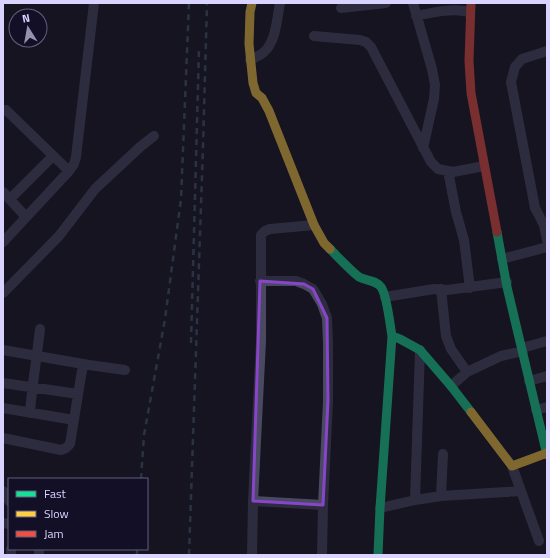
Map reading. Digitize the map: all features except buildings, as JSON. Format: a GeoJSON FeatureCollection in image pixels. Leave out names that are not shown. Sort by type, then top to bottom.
{"type":"FeatureCollection","features":[{"type":"Feature","properties":{"kind":"street"},"geometry":{"type":"LineString","coordinates":[[3,242],[74,164],[94,3]]}},
{"type":"Feature","properties":{"kind":"street"},"geometry":{"type":"LineString","coordinates":[[252,3],[248,44],[253,82],[259,96],[269,111],[314,225],[324,243],[340,260],[360,276],[376,282],[382,288],[385,297],[392,336],[378,555]]}},
{"type":"Feature","properties":{"kind":"street"},"geometry":{"type":"LineString","coordinates":[[250,60],[264,52],[270,45],[274,36],[280,3]]}},
{"type":"Feature","properties":{"kind":"street"},"geometry":{"type":"LineString","coordinates":[[341,8],[386,3]]}},
{"type":"Feature","properties":{"kind":"street"},"geometry":{"type":"LineString","coordinates":[[413,3],[432,69],[435,85],[434,99],[423,148]]}},
{"type":"Feature","properties":{"kind":"street"},"geometry":{"type":"LineString","coordinates":[[416,16],[445,10],[471,8],[469,61],[471,94],[502,259],[547,454],[512,466]]}},
{"type":"Feature","properties":{"kind":"street"},"geometry":{"type":"LineString","coordinates":[[314,36],[360,40],[366,42],[423,148],[431,162],[438,169],[453,172],[484,166]]}},
{"type":"Feature","properties":{"kind":"street"},"geometry":{"type":"LineString","coordinates":[[547,51],[522,60],[515,67],[511,82],[535,208],[544,225],[547,240]]}},
{"type":"Feature","properties":{"kind":"street"},"geometry":{"type":"LineString","coordinates":[[3,111],[6,110],[69,171]]}},
{"type":"Feature","properties":{"kind":"street"},"geometry":{"type":"LineString","coordinates":[[3,293],[59,236],[95,189],[154,136]]}},
{"type":"Feature","properties":{"kind":"street"},"geometry":{"type":"LineString","coordinates":[[26,217],[7,196],[53,156]]}},
{"type":"Feature","properties":{"kind":"street"},"geometry":{"type":"LineString","coordinates":[[448,171],[456,212],[464,240],[470,288]]}},
{"type":"Feature","properties":{"kind":"street"},"geometry":{"type":"LineString","coordinates":[[252,555],[253,501],[261,341],[261,235],[264,231],[270,229],[314,225]]}},
{"type":"Feature","properties":{"kind":"street"},"geometry":{"type":"LineString","coordinates":[[502,259],[547,247]]}},
{"type":"Feature","properties":{"kind":"street"},"geometry":{"type":"LineString","coordinates":[[260,281],[296,281],[304,284],[313,289],[322,304],[327,318],[328,401],[322,555]]}},
{"type":"Feature","properties":{"kind":"street"},"geometry":{"type":"LineString","coordinates":[[385,297],[434,289],[447,290],[470,288],[507,282]]}},
{"type":"Feature","properties":{"kind":"street"},"geometry":{"type":"LineString","coordinates":[[441,289],[446,336],[451,349],[467,372]]}},
{"type":"Feature","properties":{"kind":"street"},"geometry":{"type":"LineString","coordinates":[[30,413],[40,329]]}},
{"type":"Feature","properties":{"kind":"street"},"geometry":{"type":"LineString","coordinates":[[392,336],[420,350],[451,386],[512,466],[539,541]]}},
{"type":"Feature","properties":{"kind":"street"},"geometry":{"type":"LineString","coordinates":[[451,386],[467,372],[501,356],[547,341]]}},
{"type":"Feature","properties":{"kind":"street"},"geometry":{"type":"LineString","coordinates":[[3,350],[124,370]]}},
{"type":"Feature","properties":{"kind":"street"},"geometry":{"type":"LineString","coordinates":[[415,500],[420,350]]}},
{"type":"Feature","properties":{"kind":"street"},"geometry":{"type":"LineString","coordinates":[[3,438],[61,450],[66,448],[70,444],[83,364]]}},
{"type":"Feature","properties":{"kind":"street"},"geometry":{"type":"LineString","coordinates":[[530,381],[547,376]]}},
{"type":"Feature","properties":{"kind":"street"},"geometry":{"type":"LineString","coordinates":[[3,383],[78,394]]}},
{"type":"Feature","properties":{"kind":"street"},"geometry":{"type":"LineString","coordinates":[[536,410],[547,407]]}},
{"type":"Feature","properties":{"kind":"street"},"geometry":{"type":"LineString","coordinates":[[3,408],[74,420]]}},
{"type":"Feature","properties":{"kind":"street"},"geometry":{"type":"LineString","coordinates":[[441,496],[443,454]]}},
{"type":"Feature","properties":{"kind":"street"},"geometry":{"type":"LineString","coordinates":[[380,508],[441,496],[521,491]]}},
{"type":"Feature","properties":{"kind":"street"},"geometry":{"type":"LineString","coordinates":[[253,501],[323,505]]}},
{"type":"Feature","properties":{"kind":"highlighted area"},"geometry":{"type":"Polygon","coordinates":[[[260,281],[304,284],[313,289],[327,318],[328,401],[323,505],[253,501],[260,281]]]}},
{"type":"Feature","properties":{"kind":"railway"},"geometry":{"type":"LineString","coordinates":[[141,478],[144,435],[165,319],[181,199],[189,3]]}},
{"type":"Feature","properties":{"kind":"railway"},"geometry":{"type":"LineString","coordinates":[[189,555],[207,3]]}},
{"type":"Feature","properties":{"kind":"railway"},"geometry":{"type":"LineString","coordinates":[[191,343],[199,49]]}},
{"type":"Feature","properties":{"kind":"railway"},"geometry":{"type":"LineString","coordinates":[[137,550],[137,555]]}},
{"type":"Feature","properties":{"kind":"traffic: fast"},"geometry":{"type":"LineString","coordinates":[[497,232],[507,287],[547,455]]}},
{"type":"Feature","properties":{"kind":"traffic: fast"},"geometry":{"type":"LineString","coordinates":[[330,249],[359,277],[374,282],[381,287],[387,303],[392,336]]}},
{"type":"Feature","properties":{"kind":"traffic: fast"},"geometry":{"type":"LineString","coordinates":[[378,555],[392,336],[420,350],[471,412]]}},
{"type":"Feature","properties":{"kind":"traffic: slow"},"geometry":{"type":"LineString","coordinates":[[252,3],[250,12],[249,44],[253,83],[256,93],[262,98],[269,111],[314,225],[324,243],[330,249]]}},
{"type":"Feature","properties":{"kind":"traffic: slow"},"geometry":{"type":"LineString","coordinates":[[471,412],[512,466],[547,453]]}},
{"type":"Feature","properties":{"kind":"traffic: jam"},"geometry":{"type":"LineString","coordinates":[[471,3],[469,61],[471,93],[497,232]]}}]}
